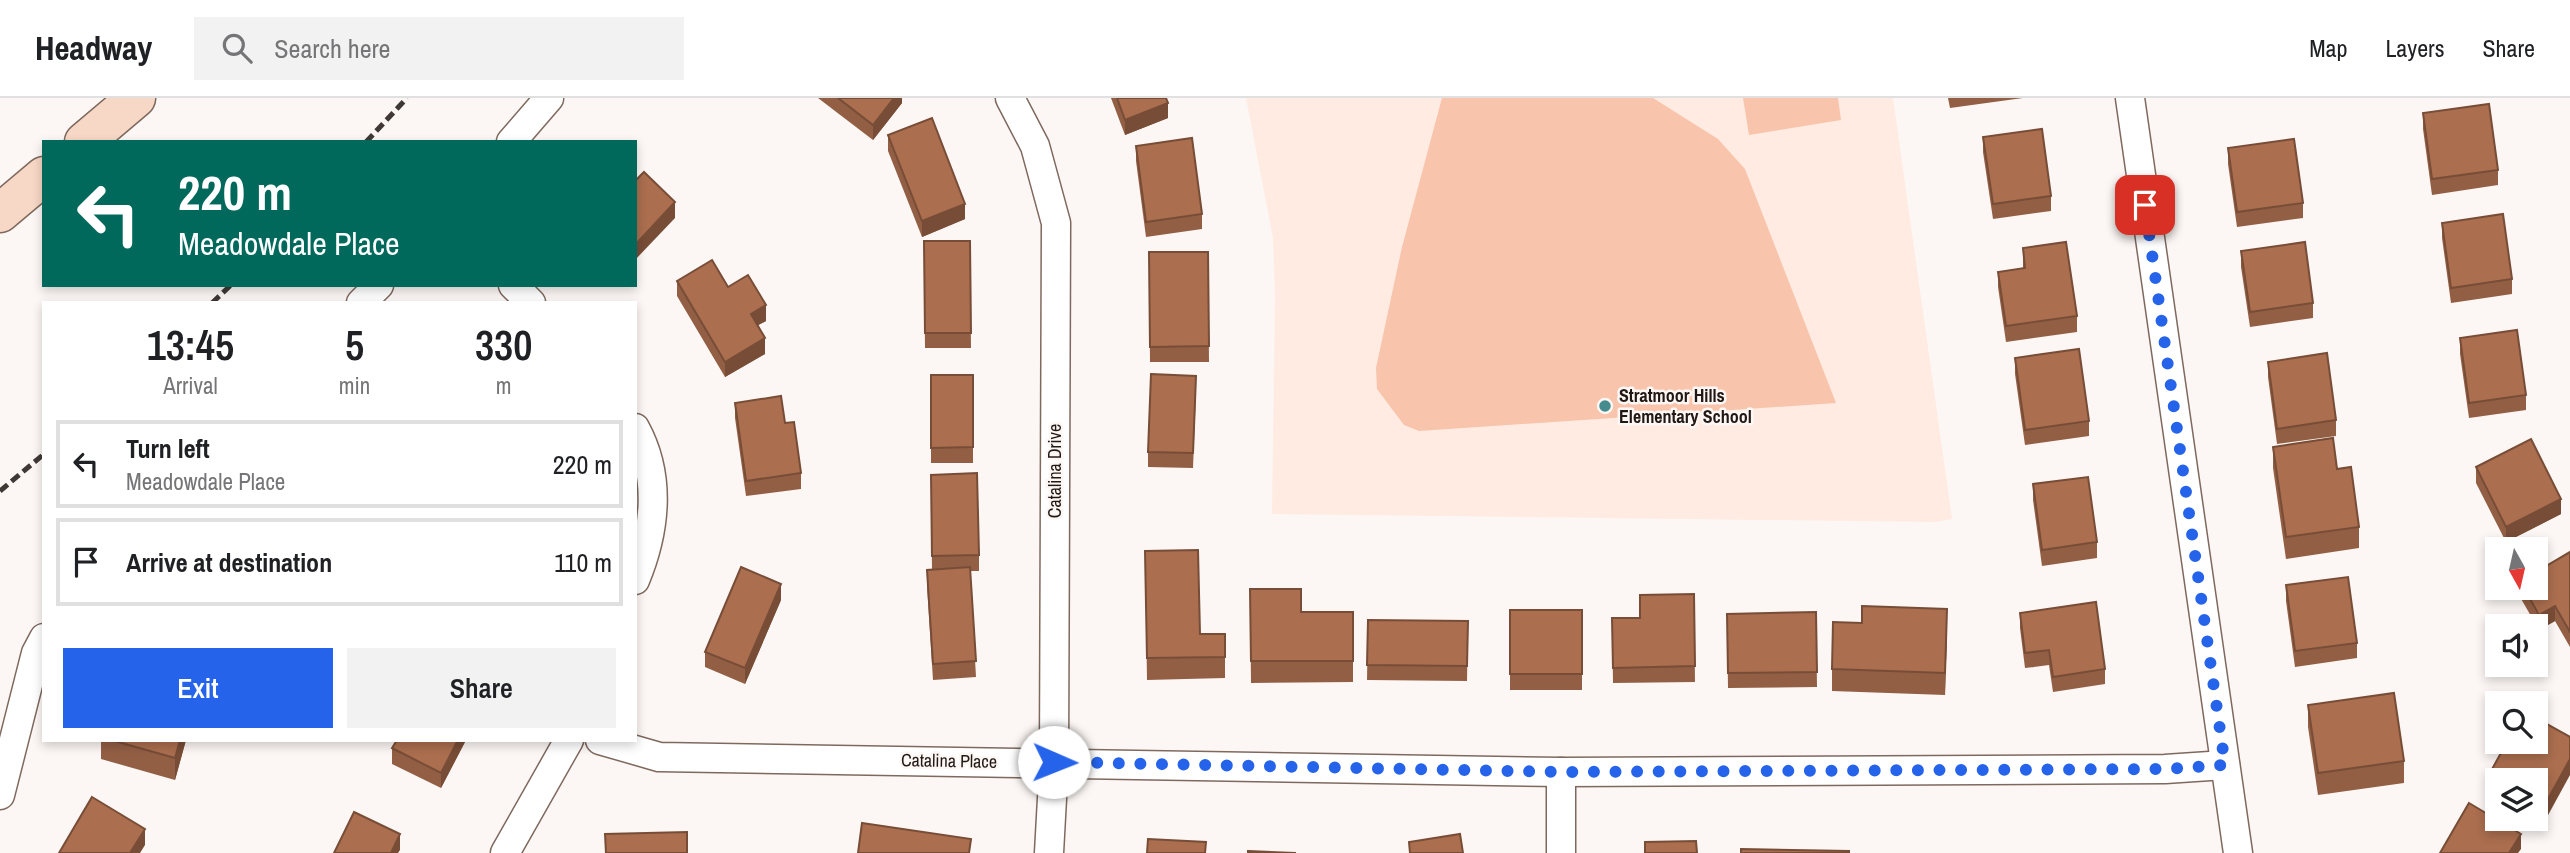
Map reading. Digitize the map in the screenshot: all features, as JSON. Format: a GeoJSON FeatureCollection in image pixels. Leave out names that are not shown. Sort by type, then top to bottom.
{"type":"FeatureCollection","features":[{"type":"Feature","properties":{"kind":"main road"},"geometry":{"type":"LineString","coordinates":[[86,140],[136,98]]}},
{"type":"Feature","properties":{"kind":"main road"},"geometry":{"type":"LineString","coordinates":[[0,213],[42,178]]}},
{"type":"Feature","properties":{"kind":"street"},"geometry":{"type":"LineString","coordinates":[[513,140],[549,98]]}},
{"type":"Feature","properties":{"kind":"street","name":"Catalina Drive"},"geometry":{"type":"LineString","coordinates":[[1010,98],[1035,146],[1056,223],[1054,762],[1049,853]]}},
{"type":"Feature","properties":{"kind":"street"},"geometry":{"type":"LineString","coordinates":[[2130,98],[2238,853]]}},
{"type":"Feature","properties":{"kind":"street"},"geometry":{"type":"LineString","coordinates":[[363,301],[377,287]]}},
{"type":"Feature","properties":{"kind":"street"},"geometry":{"type":"LineString","coordinates":[[515,287],[529,301]]}},
{"type":"Feature","properties":{"kind":"street"},"geometry":{"type":"LineString","coordinates":[[637,432],[655,498],[647,552],[637,575]]}},
{"type":"Feature","properties":{"kind":"street"},"geometry":{"type":"LineString","coordinates":[[0,795],[36,653],[42,642]]}},
{"type":"Feature","properties":{"kind":"street"},"geometry":{"type":"LineString","coordinates":[[505,853],[568,742]]}},
{"type":"Feature","properties":{"kind":"street","name":"Catalina Place"},"geometry":{"type":"LineString","coordinates":[[607,742],[659,757],[1561,772],[2165,769],[2225,765]]}},
{"type":"Feature","properties":{"kind":"street"},"geometry":{"type":"LineString","coordinates":[[1561,772],[1561,853]]}},
{"type":"Feature","properties":{"kind":"shaded area","name":"Stratmoor Hills Elementary School"},"geometry":{"type":"Polygon","coordinates":[[[1246,98],[1893,98],[1952,519],[1935,522],[1272,514],[1275,298],[1273,238],[1246,98]]]}},
{"type":"Feature","properties":{"kind":"shaded area"},"geometry":{"type":"Polygon","coordinates":[[[1442,98],[1653,98],[1718,139],[1745,169],[1836,403],[1419,431],[1404,425],[1377,389],[1376,368],[1402,247],[1442,98]]]}},
{"type":"Feature","properties":{"kind":"shaded area"},"geometry":{"type":"Polygon","coordinates":[[[1743,98],[1838,98],[1841,120],[1749,135],[1743,98]]]}},
{"type":"Feature","properties":{"kind":"building"},"geometry":{"type":"Polygon","coordinates":[[[838,98],[894,98],[873,125],[838,98]]]}},
{"type":"Feature","properties":{"kind":"building"},"geometry":{"type":"Polygon","coordinates":[[[1117,98],[1166,98],[1168,103],[1125,120],[1117,98]]]}},
{"type":"Feature","properties":{"kind":"building"},"geometry":{"type":"Polygon","coordinates":[[[2489,104],[2498,170],[2432,179],[2423,113],[2489,104]]]}},
{"type":"Feature","properties":{"kind":"building"},"geometry":{"type":"Polygon","coordinates":[[[932,118],[965,204],[922,221],[888,135],[932,118]]]}},
{"type":"Feature","properties":{"kind":"building"},"geometry":{"type":"Polygon","coordinates":[[[2042,129],[2051,196],[1993,204],[1983,137],[2042,129]]]}},
{"type":"Feature","properties":{"kind":"building"},"geometry":{"type":"Polygon","coordinates":[[[1192,138],[1202,214],[1146,222],[1136,146],[1192,138]]]}},
{"type":"Feature","properties":{"kind":"building"},"geometry":{"type":"Polygon","coordinates":[[[2294,139],[2303,203],[2237,212],[2228,148],[2294,139]]]}},
{"type":"Feature","properties":{"kind":"building"},"geometry":{"type":"Polygon","coordinates":[[[644,172],[675,202],[637,243],[637,179],[644,172]]]}},
{"type":"Feature","properties":{"kind":"building"},"geometry":{"type":"Polygon","coordinates":[[[2503,214],[2512,279],[2451,288],[2442,223],[2503,214]]]}},
{"type":"Feature","properties":{"kind":"building"},"geometry":{"type":"Polygon","coordinates":[[[924,241],[970,241],[971,333],[925,333],[924,241]]]}},
{"type":"Feature","properties":{"kind":"building"},"geometry":{"type":"Polygon","coordinates":[[[2066,242],[2077,316],[2006,326],[1998,272],[2025,268],[2023,248],[2066,242]]]}},
{"type":"Feature","properties":{"kind":"building"},"geometry":{"type":"Polygon","coordinates":[[[2305,242],[2313,303],[2250,312],[2241,251],[2305,242]]]}},
{"type":"Feature","properties":{"kind":"building"},"geometry":{"type":"Polygon","coordinates":[[[1149,252],[1208,252],[1209,346],[1150,347],[1149,252]]]}},
{"type":"Feature","properties":{"kind":"building"},"geometry":{"type":"Polygon","coordinates":[[[712,260],[728,287],[748,275],[766,305],[751,314],[765,338],[725,362],[677,281],[712,260]]]}},
{"type":"Feature","properties":{"kind":"building"},"geometry":{"type":"Polygon","coordinates":[[[2517,330],[2526,395],[2469,403],[2460,338],[2517,330]]]}},
{"type":"Feature","properties":{"kind":"building"},"geometry":{"type":"Polygon","coordinates":[[[2079,349],[2089,421],[2025,430],[2015,358],[2079,349]]]}},
{"type":"Feature","properties":{"kind":"building"},"geometry":{"type":"Polygon","coordinates":[[[2327,353],[2336,420],[2277,429],[2268,362],[2327,353]]]}},
{"type":"Feature","properties":{"kind":"building"},"geometry":{"type":"Polygon","coordinates":[[[1151,374],[1196,376],[1193,453],[1148,452],[1151,374]]]}},
{"type":"Feature","properties":{"kind":"building"},"geometry":{"type":"Polygon","coordinates":[[[931,375],[973,375],[973,447],[931,448],[931,375]]]}},
{"type":"Feature","properties":{"kind":"building"},"geometry":{"type":"Polygon","coordinates":[[[781,396],[785,423],[794,422],[801,473],[746,481],[735,403],[781,396]]]}},
{"type":"Feature","properties":{"kind":"building"},"geometry":{"type":"Polygon","coordinates":[[[2333,438],[2337,469],[2351,467],[2359,527],[2286,537],[2273,447],[2333,438]]]}},
{"type":"Feature","properties":{"kind":"building"},"geometry":{"type":"Polygon","coordinates":[[[2531,439],[2561,499],[2506,527],[2476,467],[2531,439]]]}},
{"type":"Feature","properties":{"kind":"building"},"geometry":{"type":"Polygon","coordinates":[[[977,473],[979,555],[932,556],[931,475],[977,473]]]}},
{"type":"Feature","properties":{"kind":"building"},"geometry":{"type":"Polygon","coordinates":[[[2088,477],[2097,542],[2042,550],[2033,484],[2088,477]]]}},
{"type":"Feature","properties":{"kind":"building"},"geometry":{"type":"Polygon","coordinates":[[[1198,550],[1200,634],[1225,634],[1225,657],[1147,658],[1145,551],[1198,550]]]}},
{"type":"Feature","properties":{"kind":"building"},"geometry":{"type":"Polygon","coordinates":[[[2570,552],[2570,632],[2555,606],[2538,614],[2531,600],[2548,600],[2548,565],[2570,552]]]}},
{"type":"Feature","properties":{"kind":"building"},"geometry":{"type":"Polygon","coordinates":[[[741,567],[781,584],[745,668],[705,652],[741,567]]]}},
{"type":"Feature","properties":{"kind":"building"},"geometry":{"type":"Polygon","coordinates":[[[970,567],[976,661],[933,664],[927,570],[970,567]]]}},
{"type":"Feature","properties":{"kind":"building"},"geometry":{"type":"Polygon","coordinates":[[[2348,577],[2357,643],[2295,651],[2286,585],[2348,577]]]}},
{"type":"Feature","properties":{"kind":"building"},"geometry":{"type":"Polygon","coordinates":[[[1250,589],[1301,589],[1301,612],[1353,612],[1353,661],[1251,661],[1250,589]]]}},
{"type":"Feature","properties":{"kind":"building"},"geometry":{"type":"Polygon","coordinates":[[[1694,594],[1695,666],[1613,668],[1612,618],[1640,618],[1640,595],[1694,594]]]}},
{"type":"Feature","properties":{"kind":"building"},"geometry":{"type":"Polygon","coordinates":[[[2096,602],[2105,669],[2053,677],[2049,650],[2025,653],[2020,613],[2096,602]]]}},
{"type":"Feature","properties":{"kind":"building"},"geometry":{"type":"Polygon","coordinates":[[[1862,606],[1947,609],[1945,673],[1832,669],[1833,622],[1862,623],[1862,606]]]}},
{"type":"Feature","properties":{"kind":"building"},"geometry":{"type":"Polygon","coordinates":[[[1510,610],[1582,610],[1582,674],[1510,674],[1510,610]]]}},
{"type":"Feature","properties":{"kind":"building"},"geometry":{"type":"Polygon","coordinates":[[[1816,612],[1817,672],[1728,673],[1727,614],[1816,612]]]}},
{"type":"Feature","properties":{"kind":"building"},"geometry":{"type":"Polygon","coordinates":[[[1368,620],[1468,621],[1467,666],[1367,665],[1368,620]]]}},
{"type":"Feature","properties":{"kind":"building"},"geometry":{"type":"Polygon","coordinates":[[[2394,693],[2404,761],[2318,773],[2308,705],[2394,693]]]}},
{"type":"Feature","properties":{"kind":"building"},"geometry":{"type":"Polygon","coordinates":[[[2548,725],[2570,737],[2570,759],[2548,799],[2548,768],[2493,768],[2500,754],[2548,754],[2548,725]]]}},
{"type":"Feature","properties":{"kind":"building"},"geometry":{"type":"Polygon","coordinates":[[[118,742],[179,742],[175,758],[118,742]]]}},
{"type":"Feature","properties":{"kind":"building"},"geometry":{"type":"Polygon","coordinates":[[[396,742],[457,742],[441,773],[392,748],[396,742]]]}},
{"type":"Feature","properties":{"kind":"building"},"geometry":{"type":"Polygon","coordinates":[[[92,797],[145,829],[130,853],[59,853],[92,797]]]}},
{"type":"Feature","properties":{"kind":"building"},"geometry":{"type":"Polygon","coordinates":[[[2469,803],[2485,813],[2485,831],[2516,831],[2521,834],[2509,853],[2440,853],[2469,803]]]}},
{"type":"Feature","properties":{"kind":"building"},"geometry":{"type":"Polygon","coordinates":[[[354,812],[400,834],[391,853],[334,853],[354,812]]]}},
{"type":"Feature","properties":{"kind":"building"},"geometry":{"type":"Polygon","coordinates":[[[862,823],[971,839],[969,853],[858,853],[862,823]]]}},
{"type":"Feature","properties":{"kind":"building"},"geometry":{"type":"Polygon","coordinates":[[[687,832],[687,853],[606,853],[605,834],[687,832]]]}},
{"type":"Feature","properties":{"kind":"building"},"geometry":{"type":"Polygon","coordinates":[[[1460,834],[1463,853],[1410,853],[1409,842],[1460,834]]]}},
{"type":"Feature","properties":{"kind":"building"},"geometry":{"type":"Polygon","coordinates":[[[1148,839],[1206,842],[1205,853],[1147,853],[1148,839]]]}},
{"type":"Feature","properties":{"kind":"building"},"geometry":{"type":"Polygon","coordinates":[[[1696,841],[1697,853],[1645,853],[1645,842],[1696,841]]]}},
{"type":"Feature","properties":{"kind":"building"},"geometry":{"type":"Polygon","coordinates":[[[1741,849],[1849,851],[1849,853],[1741,853],[1741,849]]]}},
{"type":"Feature","properties":{"kind":"building"},"geometry":{"type":"Polygon","coordinates":[[[1248,851],[1296,853],[1248,853],[1248,851]]]}},
{"type":"Feature","properties":{"kind":"railway"},"geometry":{"type":"LineString","coordinates":[[368,140],[407,98]]}},
{"type":"Feature","properties":{"kind":"railway"},"geometry":{"type":"LineString","coordinates":[[214,301],[229,287]]}},
{"type":"Feature","properties":{"kind":"railway"},"geometry":{"type":"LineString","coordinates":[[0,491],[42,456]]}},
{"type":"Feature","properties":{"kind":"place","name":"Stratmoor Hills Elementary School"},"geometry":{"type":"Point","coordinates":[1605,406]}},
{"type":"Feature","properties":{"kind":"route"},"geometry":{"type":"LineString","coordinates":[[1054,762],[1594,772],[2165,769],[2225,765],[2145,205]]}}]}
